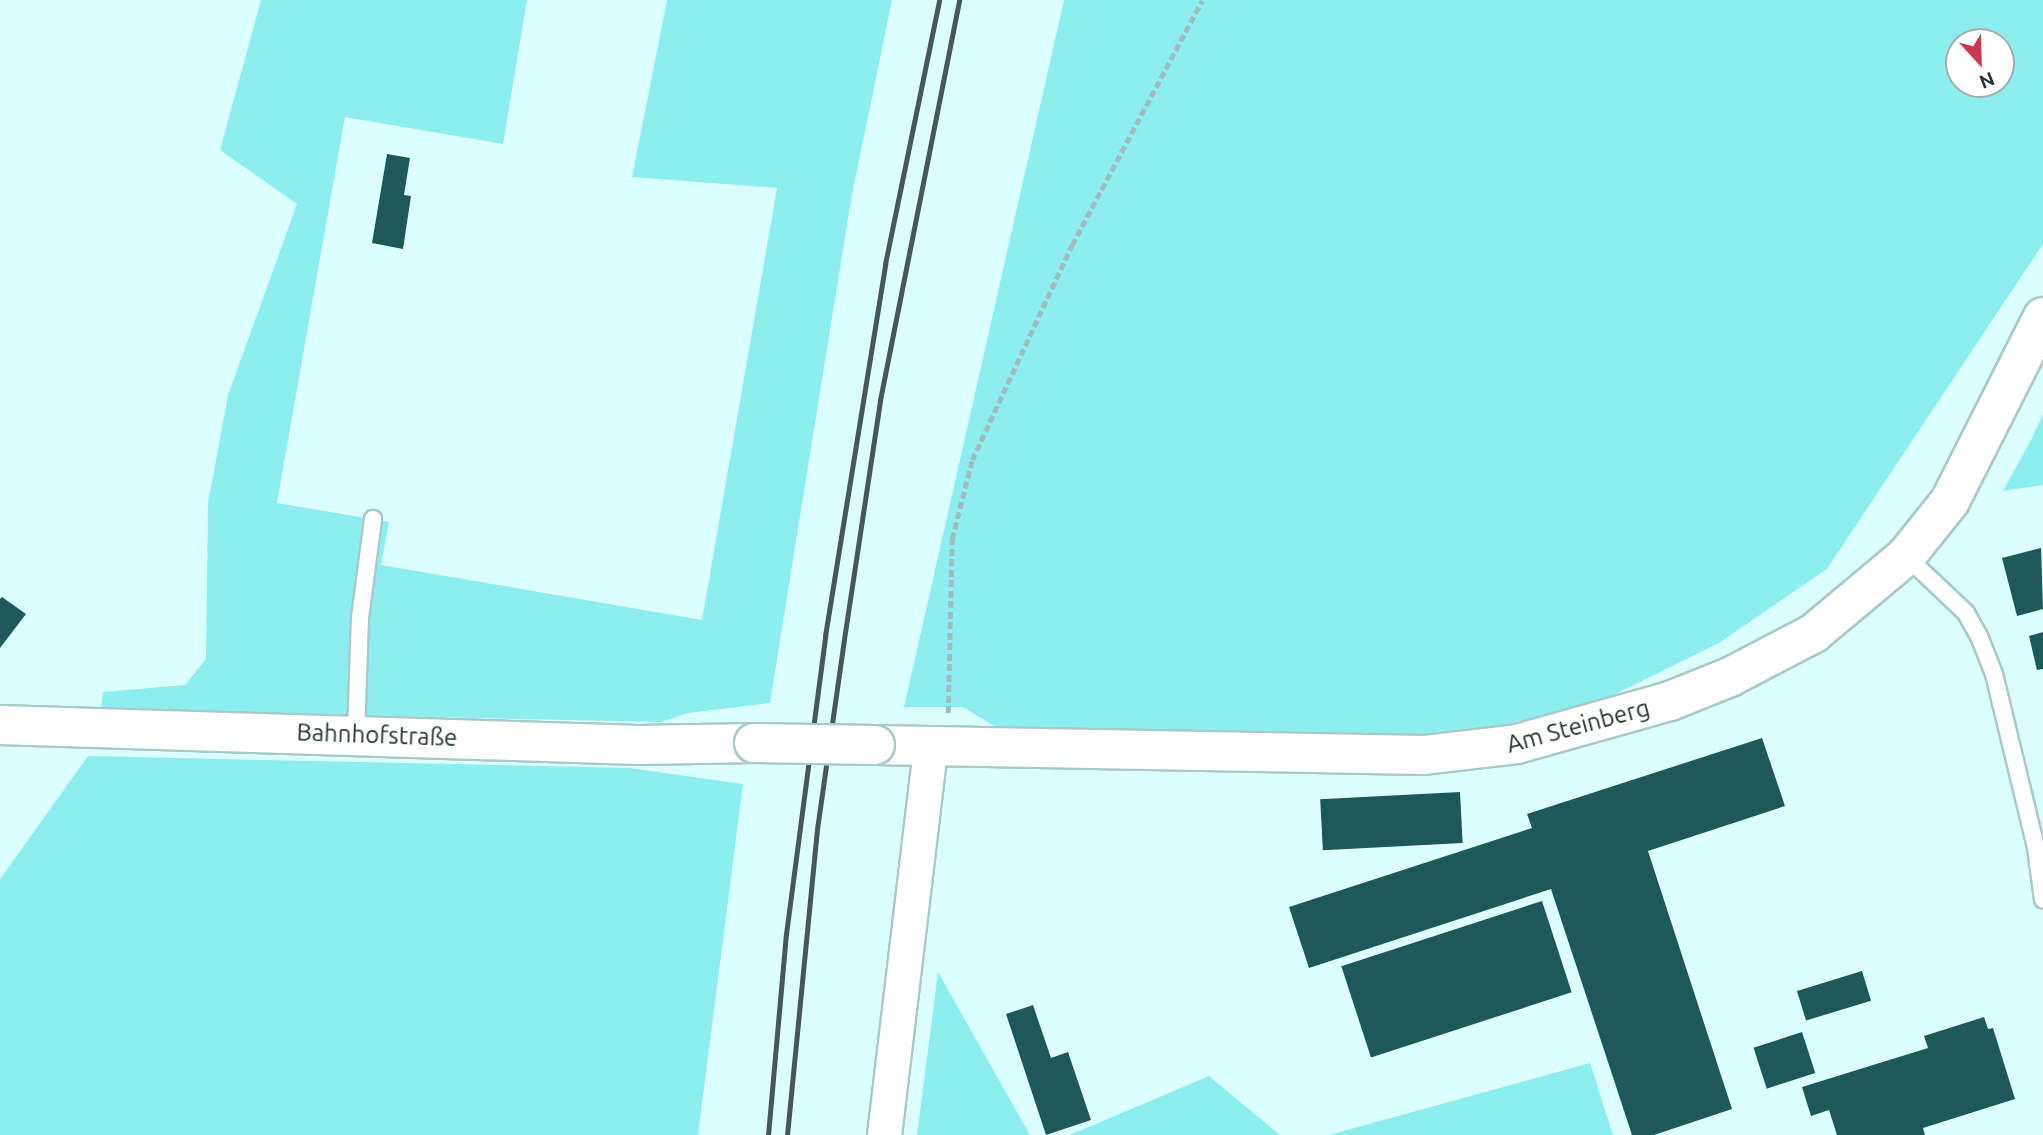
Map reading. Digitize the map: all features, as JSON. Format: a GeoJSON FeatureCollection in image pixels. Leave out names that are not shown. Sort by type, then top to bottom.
{"type":"FeatureCollection","features":[{"type":"Feature","properties":{"kind":"main road","name":"Am Steinberg"},"geometry":{"type":"LineString","coordinates":[[875,745],[1424,755],[1517,744],[1619,719],[1731,677],[1814,633],[1906,556],[1950,501],[2043,317]]}},
{"type":"Feature","properties":{"kind":"main road","name":"Bahnhofstraße"},"geometry":{"type":"LineString","coordinates":[[0,725],[356,733],[639,745],[875,745]]}},
{"type":"Feature","properties":{"kind":"street"},"geometry":{"type":"LineString","coordinates":[[884,1135],[930,747]]}},
{"type":"Feature","properties":{"kind":"lane"},"geometry":{"type":"LineString","coordinates":[[356,733],[360,618],[373,519]]}},
{"type":"Feature","properties":{"kind":"lane"},"geometry":{"type":"LineString","coordinates":[[1906,556],[1966,613],[1984,648],[2036,848],[2043,900]]}},
{"type":"Feature","properties":{"kind":"path"},"geometry":{"type":"LineString","coordinates":[[930,747],[948,723],[952,539],[972,460],[1072,245],[1202,0]]}},
{"type":"Feature","properties":{"kind":"shaded area"},"geometry":{"type":"Polygon","coordinates":[[[261,0],[527,0],[503,144],[345,117],[277,503],[389,522],[381,565],[702,620],[777,188],[632,177],[667,0],[892,0],[851,200],[770,703],[688,713],[660,722],[101,710],[103,692],[185,685],[206,659],[208,503],[228,395],[297,204],[220,150],[261,0]]]}},
{"type":"Feature","properties":{"kind":"shaded area"},"geometry":{"type":"Polygon","coordinates":[[[1064,0],[2043,0],[2043,244],[1827,569],[1719,643],[1583,710],[1492,732],[1403,737],[994,726],[963,707],[904,707],[1064,0]]]}},
{"type":"Feature","properties":{"kind":"shaded area"},"geometry":{"type":"Polygon","coordinates":[[[2043,414],[2043,485],[2003,491],[2031,440],[2043,414]]]}},
{"type":"Feature","properties":{"kind":"shaded area"},"geometry":{"type":"Polygon","coordinates":[[[88,756],[629,768],[743,784],[698,1135],[0,1135],[0,879],[88,756]]]}},
{"type":"Feature","properties":{"kind":"shaded area"},"geometry":{"type":"Polygon","coordinates":[[[938,972],[1030,1135],[917,1135],[938,972]]]}},
{"type":"Feature","properties":{"kind":"shaded area"},"geometry":{"type":"Polygon","coordinates":[[[1590,1063],[1613,1135],[1329,1135],[1590,1063]]]}},
{"type":"Feature","properties":{"kind":"shaded area"},"geometry":{"type":"Polygon","coordinates":[[[1209,1076],[1280,1135],[1070,1135],[1209,1076]]]}},
{"type":"Feature","properties":{"kind":"building"},"geometry":{"type":"Polygon","coordinates":[[[387,154],[410,158],[404,195],[411,196],[403,249],[372,243],[387,154]]]}},
{"type":"Feature","properties":{"kind":"building"},"geometry":{"type":"Polygon","coordinates":[[[2041,548],[2043,609],[2017,616],[2002,558],[2041,548]]]}},
{"type":"Feature","properties":{"kind":"building"},"geometry":{"type":"Polygon","coordinates":[[[2,597],[26,614],[0,648],[0,599],[2,597]]]}},
{"type":"Feature","properties":{"kind":"building"},"geometry":{"type":"Polygon","coordinates":[[[2043,632],[2043,669],[2037,670],[2029,636],[2043,632]]]}},
{"type":"Feature","properties":{"kind":"building"},"geometry":{"type":"Polygon","coordinates":[[[1762,738],[1785,806],[1648,851],[1732,1109],[1654,1135],[1632,1135],[1551,889],[1309,968],[1289,907],[1532,828],[1527,814],[1762,738]]]}},
{"type":"Feature","properties":{"kind":"building"},"geometry":{"type":"Polygon","coordinates":[[[1460,792],[1463,843],[1323,850],[1320,799],[1460,792]]]}},
{"type":"Feature","properties":{"kind":"building"},"geometry":{"type":"Polygon","coordinates":[[[1542,901],[1572,992],[1371,1058],[1341,966],[1542,901]]]}},
{"type":"Feature","properties":{"kind":"building"},"geometry":{"type":"Polygon","coordinates":[[[1862,971],[1871,1001],[1806,1021],[1797,991],[1862,971]]]}},
{"type":"Feature","properties":{"kind":"building"},"geometry":{"type":"Polygon","coordinates":[[[1033,1005],[1051,1058],[1068,1052],[1091,1120],[1046,1135],[1006,1014],[1033,1005]]]}},
{"type":"Feature","properties":{"kind":"building"},"geometry":{"type":"Polygon","coordinates":[[[1984,1017],[1988,1029],[1993,1028],[2015,1099],[1923,1128],[1925,1135],[1837,1135],[1829,1110],[1811,1116],[1802,1087],[1928,1048],[1924,1036],[1984,1017]]]}},
{"type":"Feature","properties":{"kind":"building"},"geometry":{"type":"Polygon","coordinates":[[[1802,1032],[1815,1073],[1767,1089],[1753,1048],[1802,1032]]]}},
{"type":"Feature","properties":{"kind":"railway"},"geometry":{"type":"LineString","coordinates":[[768,1135],[786,934],[825,636],[885,264],[939,0]]}},
{"type":"Feature","properties":{"kind":"railway"},"geometry":{"type":"LineString","coordinates":[[787,1135],[817,829],[880,400],[959,0]]}}]}
